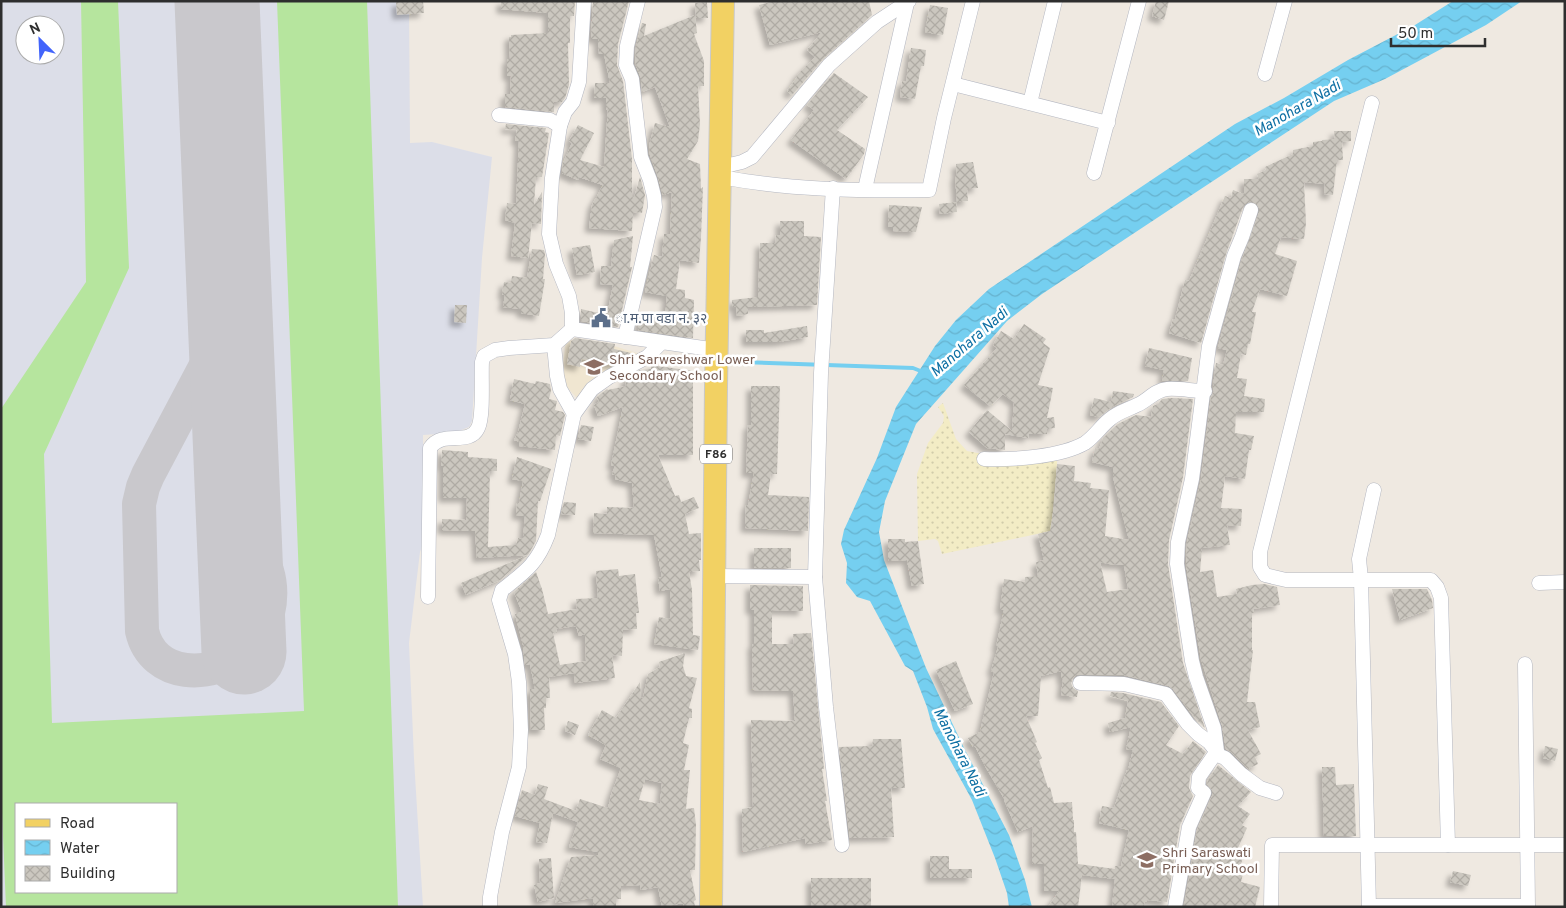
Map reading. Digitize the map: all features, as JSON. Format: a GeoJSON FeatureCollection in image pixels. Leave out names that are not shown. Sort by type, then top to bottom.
{"type":"FeatureCollection","features":[{"type":"Feature","properties":{"kind":"main road","name":"F86"},"geometry":{"type":"LineString","coordinates":[[711,907],[722,1]]}},
{"type":"Feature","properties":{"kind":"street"},"geometry":{"type":"LineString","coordinates":[[572,330],[569,296],[556,264],[549,234],[552,178],[560,126],[565,112],[573,102],[579,82],[584,1]]}},
{"type":"Feature","properties":{"kind":"street"},"geometry":{"type":"LineString","coordinates":[[625,337],[654,207],[654,196],[650,180],[641,158],[632,79],[626,65],[627,46],[638,1]]}},
{"type":"Feature","properties":{"kind":"street"},"geometry":{"type":"LineString","coordinates":[[721,172],[762,185],[929,190],[973,1]]}},
{"type":"Feature","properties":{"kind":"street"},"geometry":{"type":"LineString","coordinates":[[1030,103],[1055,1]]}},
{"type":"Feature","properties":{"kind":"street"},"geometry":{"type":"LineString","coordinates":[[1094,173],[1139,1]]}},
{"type":"Feature","properties":{"kind":"street"},"geometry":{"type":"LineString","coordinates":[[1265,74],[1284,1]]}},
{"type":"Feature","properties":{"kind":"street"},"geometry":{"type":"LineString","coordinates":[[721,172],[752,157],[829,65],[877,22],[908,2]]}},
{"type":"Feature","properties":{"kind":"street"},"geometry":{"type":"LineString","coordinates":[[865,189],[908,2]]}},
{"type":"Feature","properties":{"kind":"street"},"geometry":{"type":"LineString","coordinates":[[953,84],[1108,123]]}},
{"type":"Feature","properties":{"kind":"street"},"geometry":{"type":"LineString","coordinates":[[1372,102],[1260,552],[1260,568],[1265,575],[1286,580],[1431,580],[1438,587],[1441,598],[1448,845]]}},
{"type":"Feature","properties":{"kind":"street"},"geometry":{"type":"LineString","coordinates":[[499,115],[550,120],[560,126]]}},
{"type":"Feature","properties":{"kind":"street"},"geometry":{"type":"LineString","coordinates":[[833,188],[821,373],[815,577],[826,706],[842,845]]}},
{"type":"Feature","properties":{"kind":"street"},"geometry":{"type":"LineString","coordinates":[[1175,907],[1185,842],[1189,827],[1204,793],[1198,788],[1199,777],[1217,751],[1214,728],[1192,662],[1177,564],[1178,542],[1192,479],[1205,391],[1209,346],[1234,256],[1251,210]]}},
{"type":"Feature","properties":{"kind":"street"},"geometry":{"type":"LineString","coordinates":[[428,597],[430,448],[434,442],[441,439],[463,438],[472,435],[477,429],[480,419],[482,362],[484,356],[495,350],[554,345],[572,330],[717,350]]}},
{"type":"Feature","properties":{"kind":"street"},"geometry":{"type":"LineString","coordinates":[[490,907],[490,897],[502,832],[519,767],[521,730],[519,682],[516,663],[499,594],[535,562],[543,550],[574,414],[592,389],[609,377],[647,357],[661,343]]}},
{"type":"Feature","properties":{"kind":"street"},"geometry":{"type":"LineString","coordinates":[[554,345],[560,389],[574,414]]}},
{"type":"Feature","properties":{"kind":"street"},"geometry":{"type":"LineString","coordinates":[[984,459],[1009,460],[1072,448],[1094,436],[1115,415],[1137,405],[1157,392],[1166,389],[1205,391]]}},
{"type":"Feature","properties":{"kind":"street"},"geometry":{"type":"LineString","coordinates":[[1374,490],[1359,560],[1369,906],[1528,906],[1525,664]]}},
{"type":"Feature","properties":{"kind":"street"},"geometry":{"type":"LineString","coordinates":[[715,576],[815,577]]}},
{"type":"Feature","properties":{"kind":"street"},"geometry":{"type":"LineString","coordinates":[[1539,583],[1565,582]]}},
{"type":"Feature","properties":{"kind":"street"},"geometry":{"type":"LineString","coordinates":[[1080,683],[1124,684],[1166,694],[1188,724],[1248,780],[1260,788],[1276,794]]}},
{"type":"Feature","properties":{"kind":"street"},"geometry":{"type":"LineString","coordinates":[[1271,907],[1272,846],[1565,845]]}},
{"type":"Feature","properties":{"kind":"shaded area"},"geometry":{"type":"Polygon","coordinates":[[[1,1],[409,1],[410,143],[432,142],[492,157],[482,258],[472,421],[469,427],[454,433],[423,435],[424,541],[420,552],[409,643],[423,907],[1,907],[1,1]]]}},
{"type":"Feature","properties":{"kind":"shaded area","name":"Shri Sarweshwar Lower Secondary School"},"geometry":{"type":"Polygon","coordinates":[[[566,339],[611,345],[643,355],[578,399],[561,381],[566,339]]]}},
{"type":"Feature","properties":{"kind":"green space"},"geometry":{"type":"Polygon","coordinates":[[[81,1],[118,1],[129,268],[44,454],[52,723],[304,711],[277,1],[367,1],[398,907],[6,907],[1,789],[1,409],[86,282],[81,1]]]}},
{"type":"Feature","properties":{"kind":"sand"},"geometry":{"type":"Polygon","coordinates":[[[943,403],[956,439],[967,451],[1001,455],[1056,447],[1057,464],[1051,531],[942,554],[938,541],[935,539],[918,541],[917,474],[928,443],[943,423],[944,416],[938,407],[943,403]]]}},
{"type":"Feature","properties":{"kind":"water","name":"Manohara Nadi"},"geometry":{"type":"Polygon","coordinates":[[[1453,1],[1522,1],[1486,25],[1385,79],[1334,101],[1042,294],[1007,321],[916,424],[885,501],[879,532],[884,560],[926,668],[964,748],[1009,835],[1025,880],[1032,907],[1009,907],[1007,893],[995,858],[972,800],[933,729],[913,671],[905,666],[870,601],[857,597],[846,583],[847,563],[841,544],[844,530],[877,458],[896,407],[935,346],[956,320],[989,289],[1235,124],[1284,98],[1348,60],[1415,25],[1453,1]]]}},
{"type":"Feature","properties":{"kind":"building"},"geometry":{"type":"Polygon","coordinates":[[[423,1],[424,13],[397,15],[396,2],[423,1]]]}},
{"type":"Feature","properties":{"kind":"building"},"geometry":{"type":"Polygon","coordinates":[[[501,1],[575,1],[574,16],[570,16],[570,43],[568,43],[569,85],[562,102],[554,102],[554,112],[505,107],[505,94],[510,94],[511,76],[507,76],[507,59],[510,59],[509,37],[511,35],[548,33],[548,13],[501,9],[501,1]]]}},
{"type":"Feature","properties":{"kind":"building"},"geometry":{"type":"Polygon","coordinates":[[[593,1],[629,1],[618,44],[617,65],[623,81],[632,159],[632,197],[634,198],[640,177],[645,195],[642,213],[633,212],[632,231],[589,228],[592,205],[603,185],[579,177],[578,180],[562,173],[563,163],[572,143],[569,141],[578,125],[594,133],[580,160],[604,167],[608,107],[606,110],[606,98],[594,98],[595,83],[610,83],[604,54],[599,54],[598,39],[591,39],[593,1]]]}},
{"type":"Feature","properties":{"kind":"building"},"geometry":{"type":"Polygon","coordinates":[[[774,1],[869,1],[872,15],[823,59],[792,95],[787,91],[796,76],[815,57],[807,50],[822,32],[770,45],[759,5],[774,1]]]}},
{"type":"Feature","properties":{"kind":"building"},"geometry":{"type":"Polygon","coordinates":[[[1156,1],[1169,1],[1164,20],[1152,16],[1156,1]]]}},
{"type":"Feature","properties":{"kind":"building"},"geometry":{"type":"Polygon","coordinates":[[[707,2],[708,18],[696,18],[695,3],[707,2]]]}},
{"type":"Feature","properties":{"kind":"building"},"geometry":{"type":"Polygon","coordinates":[[[930,5],[948,8],[943,35],[925,32],[930,5]]]}},
{"type":"Feature","properties":{"kind":"building"},"geometry":{"type":"Polygon","coordinates":[[[695,15],[697,33],[694,34],[704,61],[704,86],[698,86],[700,124],[698,141],[687,159],[700,164],[701,189],[703,187],[701,237],[699,263],[680,260],[676,289],[685,290],[685,298],[694,300],[693,338],[638,330],[641,314],[665,318],[667,296],[645,292],[654,255],[662,257],[664,234],[670,234],[672,192],[663,195],[650,155],[649,146],[655,123],[670,127],[655,87],[642,92],[641,78],[635,63],[636,47],[642,23],[646,24],[644,36],[695,15]]]}},
{"type":"Feature","properties":{"kind":"building"},"geometry":{"type":"Polygon","coordinates":[[[911,48],[926,50],[924,66],[921,66],[915,99],[900,97],[902,81],[906,82],[911,48]]]}},
{"type":"Feature","properties":{"kind":"building"},"geometry":{"type":"Polygon","coordinates":[[[834,73],[868,97],[837,130],[865,149],[864,154],[846,179],[791,140],[814,110],[807,105],[834,73]]]}},
{"type":"Feature","properties":{"kind":"building"},"geometry":{"type":"Polygon","coordinates":[[[506,124],[546,128],[545,132],[549,133],[542,177],[536,177],[534,205],[542,192],[541,224],[532,223],[528,258],[511,256],[515,223],[505,220],[507,203],[516,204],[519,141],[515,141],[517,130],[505,129],[506,124]]]}},
{"type":"Feature","properties":{"kind":"building"},"geometry":{"type":"Polygon","coordinates":[[[1334,131],[1351,131],[1351,141],[1342,142],[1343,160],[1337,160],[1333,195],[1324,194],[1325,184],[1304,182],[1306,223],[1304,239],[1281,237],[1275,254],[1297,261],[1287,296],[1260,289],[1252,312],[1256,312],[1250,344],[1248,344],[1246,355],[1241,354],[1237,378],[1247,379],[1244,396],[1265,399],[1264,412],[1236,412],[1235,433],[1254,436],[1251,450],[1249,450],[1245,479],[1225,476],[1221,508],[1242,509],[1241,526],[1227,525],[1230,545],[1202,548],[1200,572],[1213,570],[1217,597],[1237,594],[1236,589],[1252,585],[1264,584],[1277,587],[1280,605],[1253,609],[1254,613],[1252,613],[1253,650],[1247,702],[1255,702],[1260,727],[1248,730],[1261,754],[1255,757],[1258,764],[1248,769],[1226,749],[1222,725],[1201,659],[1186,564],[1187,543],[1201,480],[1211,397],[1214,392],[1216,363],[1223,365],[1227,350],[1218,348],[1242,259],[1259,213],[1257,204],[1249,202],[1243,207],[1226,254],[1201,343],[1169,333],[1173,319],[1175,319],[1185,280],[1189,281],[1225,196],[1231,198],[1233,190],[1244,194],[1244,179],[1259,179],[1257,174],[1266,170],[1265,167],[1293,154],[1293,150],[1313,146],[1313,142],[1335,139],[1334,131]]]}},
{"type":"Feature","properties":{"kind":"building"},"geometry":{"type":"Polygon","coordinates":[[[973,162],[978,188],[967,189],[968,201],[957,202],[956,164],[973,162]]]}},
{"type":"Feature","properties":{"kind":"building"},"geometry":{"type":"Polygon","coordinates":[[[956,202],[957,212],[940,214],[939,204],[956,202]]]}},
{"type":"Feature","properties":{"kind":"building"},"geometry":{"type":"Polygon","coordinates":[[[889,205],[922,207],[916,232],[893,231],[894,227],[888,227],[889,205]]]}},
{"type":"Feature","properties":{"kind":"building"},"geometry":{"type":"Polygon","coordinates":[[[780,221],[804,221],[804,236],[821,237],[817,305],[748,307],[748,314],[737,316],[736,307],[732,307],[732,300],[758,297],[760,243],[775,243],[776,235],[780,235],[780,221]]]}},
{"type":"Feature","properties":{"kind":"building"},"geometry":{"type":"Polygon","coordinates":[[[633,236],[630,267],[632,267],[618,327],[581,321],[581,309],[607,315],[613,285],[600,284],[601,266],[611,266],[614,240],[633,236]]]}},
{"type":"Feature","properties":{"kind":"building"},"geometry":{"type":"Polygon","coordinates":[[[590,245],[595,272],[577,275],[572,248],[590,245]]]}},
{"type":"Feature","properties":{"kind":"building"},"geometry":{"type":"Polygon","coordinates":[[[532,249],[544,250],[545,254],[543,279],[545,279],[539,316],[521,313],[521,309],[503,307],[505,295],[502,295],[504,282],[511,283],[512,276],[527,278],[532,249]]]}},
{"type":"Feature","properties":{"kind":"building"},"geometry":{"type":"Polygon","coordinates":[[[455,305],[467,305],[466,323],[454,322],[455,305]]]}},
{"type":"Feature","properties":{"kind":"building"},"geometry":{"type":"Polygon","coordinates":[[[1024,324],[1046,339],[1043,343],[1050,348],[1038,385],[1053,388],[1047,418],[1054,417],[1055,428],[1047,429],[1047,434],[1029,434],[1028,438],[1005,434],[1005,450],[987,448],[969,432],[987,410],[1012,431],[1014,402],[1003,394],[990,406],[964,385],[997,348],[993,345],[1001,331],[1014,339],[1024,324]]]}},
{"type":"Feature","properties":{"kind":"building"},"geometry":{"type":"Polygon","coordinates":[[[807,326],[808,337],[778,342],[746,342],[746,330],[764,330],[764,333],[807,326]]]}},
{"type":"Feature","properties":{"kind":"building"},"geometry":{"type":"Polygon","coordinates":[[[575,338],[615,344],[614,349],[631,353],[631,356],[614,365],[582,359],[580,367],[567,364],[571,341],[575,338]]]}},
{"type":"Feature","properties":{"kind":"building"},"geometry":{"type":"Polygon","coordinates":[[[1149,348],[1192,358],[1188,381],[1162,381],[1164,370],[1145,366],[1149,348]]]}},
{"type":"Feature","properties":{"kind":"building"},"geometry":{"type":"Polygon","coordinates":[[[651,365],[693,371],[693,455],[658,455],[675,496],[679,495],[681,502],[694,497],[699,508],[685,514],[689,534],[701,533],[700,571],[689,572],[692,590],[693,635],[700,636],[698,650],[654,644],[659,617],[670,619],[670,589],[660,591],[658,577],[662,577],[654,535],[593,533],[594,513],[607,514],[607,507],[634,508],[632,483],[615,479],[616,475],[612,474],[615,466],[611,465],[623,407],[598,416],[594,405],[599,402],[597,397],[607,389],[626,386],[625,379],[640,370],[651,369],[651,365]]]}},
{"type":"Feature","properties":{"kind":"building"},"geometry":{"type":"Polygon","coordinates":[[[514,379],[535,384],[536,381],[550,384],[549,399],[557,401],[555,410],[563,412],[565,415],[560,436],[556,435],[555,450],[519,446],[520,442],[514,440],[525,404],[510,400],[514,379]]]}},
{"type":"Feature","properties":{"kind":"building"},"geometry":{"type":"Polygon","coordinates":[[[751,386],[780,386],[777,474],[771,474],[768,495],[809,497],[808,531],[745,528],[746,505],[748,505],[754,473],[746,473],[748,425],[751,425],[751,386]]]}},
{"type":"Feature","properties":{"kind":"building"},"geometry":{"type":"Polygon","coordinates":[[[1113,391],[1134,394],[1133,397],[1112,407],[1099,417],[1090,415],[1094,398],[1111,402],[1113,391]]]}},
{"type":"Feature","properties":{"kind":"building"},"geometry":{"type":"Polygon","coordinates":[[[1162,399],[1193,399],[1183,477],[1169,540],[1168,564],[1183,663],[1205,728],[1169,686],[1124,675],[1076,675],[1071,683],[1073,688],[1078,691],[1077,697],[1061,695],[1063,679],[1061,679],[1061,671],[1041,676],[1038,716],[1026,716],[1037,742],[1035,743],[1042,758],[1039,760],[1054,803],[1072,802],[1078,864],[1115,869],[1115,866],[1121,866],[1129,830],[1099,823],[1102,806],[1114,808],[1133,750],[1126,749],[1131,727],[1110,732],[1108,723],[1125,718],[1128,701],[1110,696],[1111,692],[1161,702],[1179,726],[1166,745],[1183,754],[1193,741],[1206,752],[1190,776],[1189,788],[1193,796],[1180,825],[1167,902],[1147,900],[1144,907],[1112,907],[1115,879],[1082,875],[1078,907],[1048,907],[1059,891],[1044,891],[1044,864],[1032,864],[1033,826],[1018,832],[1005,800],[975,746],[973,747],[968,738],[980,732],[994,672],[991,671],[998,647],[996,647],[1004,610],[1000,610],[1004,579],[1025,582],[1025,577],[1038,576],[1036,562],[1044,560],[1038,534],[1050,531],[1057,464],[1075,466],[1074,481],[1091,483],[1090,488],[1109,490],[1105,536],[1129,540],[1113,477],[1113,467],[1092,462],[1095,448],[1099,449],[1103,438],[1118,424],[1136,415],[1151,417],[1153,406],[1162,399]],[[1100,562],[1107,592],[1128,589],[1124,565],[1100,562]]]}},
{"type":"Feature","properties":{"kind":"building"},"geometry":{"type":"Polygon","coordinates":[[[581,425],[594,427],[591,441],[578,439],[581,425]]]}},
{"type":"Feature","properties":{"kind":"building"},"geometry":{"type":"Polygon","coordinates":[[[442,450],[468,452],[468,457],[497,459],[497,471],[490,471],[488,547],[516,545],[518,538],[523,539],[525,516],[516,515],[523,481],[512,479],[517,457],[551,469],[540,501],[538,501],[536,541],[528,555],[477,558],[475,531],[442,530],[442,519],[466,520],[467,498],[443,498],[442,450]]]}},
{"type":"Feature","properties":{"kind":"building"},"geometry":{"type":"Polygon","coordinates":[[[564,502],[576,503],[575,515],[561,514],[564,502]]]}},
{"type":"Feature","properties":{"kind":"building"},"geometry":{"type":"Polygon","coordinates":[[[888,539],[905,539],[905,542],[918,541],[924,584],[912,586],[907,560],[888,561],[888,539]]]}},
{"type":"Feature","properties":{"kind":"building"},"geometry":{"type":"Polygon","coordinates":[[[754,548],[791,548],[791,568],[754,568],[754,548]]]}},
{"type":"Feature","properties":{"kind":"building"},"geometry":{"type":"Polygon","coordinates":[[[528,555],[500,580],[466,595],[461,583],[528,555]]]}},
{"type":"Feature","properties":{"kind":"building"},"geometry":{"type":"Polygon","coordinates":[[[618,569],[619,576],[635,574],[639,613],[636,613],[637,629],[623,630],[622,656],[612,655],[615,678],[575,683],[574,673],[549,677],[550,698],[546,698],[546,708],[544,708],[545,730],[531,730],[530,689],[535,689],[530,664],[525,665],[523,645],[515,614],[522,612],[514,592],[536,572],[548,614],[577,609],[576,599],[598,598],[596,571],[618,569]],[[576,626],[556,629],[557,633],[553,633],[560,665],[586,661],[585,634],[579,636],[576,626]]]}},
{"type":"Feature","properties":{"kind":"building"},"geometry":{"type":"Polygon","coordinates":[[[750,585],[803,586],[803,611],[772,610],[772,644],[794,644],[793,634],[811,633],[824,769],[822,769],[827,801],[825,801],[832,840],[806,844],[805,838],[743,852],[742,809],[753,807],[751,720],[795,721],[793,691],[753,690],[752,644],[754,644],[754,610],[750,610],[750,585]]]}},
{"type":"Feature","properties":{"kind":"building"},"geometry":{"type":"Polygon","coordinates":[[[1392,589],[1427,589],[1433,608],[1400,620],[1392,589]]]}},
{"type":"Feature","properties":{"kind":"building"},"geometry":{"type":"Polygon","coordinates":[[[685,653],[683,666],[686,676],[697,678],[689,708],[692,709],[692,718],[689,718],[683,743],[689,745],[684,770],[690,770],[686,809],[694,808],[696,825],[695,870],[690,870],[696,900],[694,901],[695,907],[684,907],[683,903],[662,907],[658,887],[641,890],[640,885],[621,886],[621,899],[616,899],[616,907],[593,907],[593,898],[555,903],[571,857],[598,855],[598,852],[569,847],[578,822],[553,813],[547,843],[536,842],[540,823],[515,816],[522,790],[535,795],[538,784],[548,787],[544,799],[576,811],[580,799],[608,808],[621,768],[600,759],[606,745],[588,735],[602,710],[616,718],[640,682],[641,697],[643,698],[648,674],[660,667],[659,662],[685,653]],[[645,779],[639,800],[660,804],[662,783],[645,779]]]}},
{"type":"Feature","properties":{"kind":"building"},"geometry":{"type":"Polygon","coordinates":[[[956,661],[973,704],[955,711],[936,670],[956,661]]]}},
{"type":"Feature","properties":{"kind":"building"},"geometry":{"type":"Polygon","coordinates":[[[568,721],[579,725],[575,735],[565,731],[568,721]]]}},
{"type":"Feature","properties":{"kind":"building"},"geometry":{"type":"Polygon","coordinates":[[[873,739],[901,739],[905,788],[891,788],[894,837],[850,838],[839,747],[872,746],[873,739]]]}},
{"type":"Feature","properties":{"kind":"building"},"geometry":{"type":"Polygon","coordinates":[[[1545,746],[1558,749],[1555,761],[1543,758],[1545,746]]]}},
{"type":"Feature","properties":{"kind":"building"},"geometry":{"type":"Polygon","coordinates":[[[1218,765],[1251,792],[1238,806],[1250,814],[1242,825],[1247,828],[1238,848],[1245,850],[1241,864],[1245,865],[1241,882],[1260,887],[1255,907],[1184,907],[1197,830],[1212,796],[1212,790],[1207,784],[1218,765]]]}},
{"type":"Feature","properties":{"kind":"building"},"geometry":{"type":"Polygon","coordinates":[[[1322,767],[1335,767],[1336,785],[1354,784],[1356,836],[1324,836],[1322,767]]]}},
{"type":"Feature","properties":{"kind":"building"},"geometry":{"type":"Polygon","coordinates":[[[930,856],[949,856],[949,869],[972,869],[972,878],[930,878],[930,856]]]}},
{"type":"Feature","properties":{"kind":"building"},"geometry":{"type":"Polygon","coordinates":[[[551,858],[554,898],[538,902],[534,885],[540,883],[539,859],[551,858]]]}},
{"type":"Feature","properties":{"kind":"building"},"geometry":{"type":"Polygon","coordinates":[[[1453,871],[1471,875],[1468,886],[1450,882],[1453,871]]]}},
{"type":"Feature","properties":{"kind":"building"},"geometry":{"type":"Polygon","coordinates":[[[811,878],[871,878],[871,907],[811,907],[811,878]]]}},
{"type":"Feature","properties":{"kind":"waterway","name":"Manohara Nadi"},"geometry":{"type":"LineString","coordinates":[[741,362],[913,368],[923,372]]}},
{"type":"Feature","properties":{"kind":"taxiway"},"geometry":{"type":"LineString","coordinates":[[229,300],[226,320],[220,339],[148,475],[139,504],[142,631],[148,647],[158,658],[171,666],[186,670],[217,667],[244,651],[259,634],[266,619],[270,597],[268,576],[244,529],[237,502]]}},
{"type":"Feature","properties":{"kind":"runway"},"geometry":{"type":"LineString","coordinates":[[217,1],[244,652]]}},
{"type":"Feature","properties":{"kind":"place","name":"ा.म.पा वडा न. ३२"},"geometry":{"type":"Point","coordinates":[601,318]}},
{"type":"Feature","properties":{"kind":"place","name":"Shri Sarweshwar Lower Secondary School"},"geometry":{"type":"Point","coordinates":[594,367]}},
{"type":"Feature","properties":{"kind":"place","name":"Shri Saraswati Primary School"},"geometry":{"type":"Point","coordinates":[1147,860]}}]}
